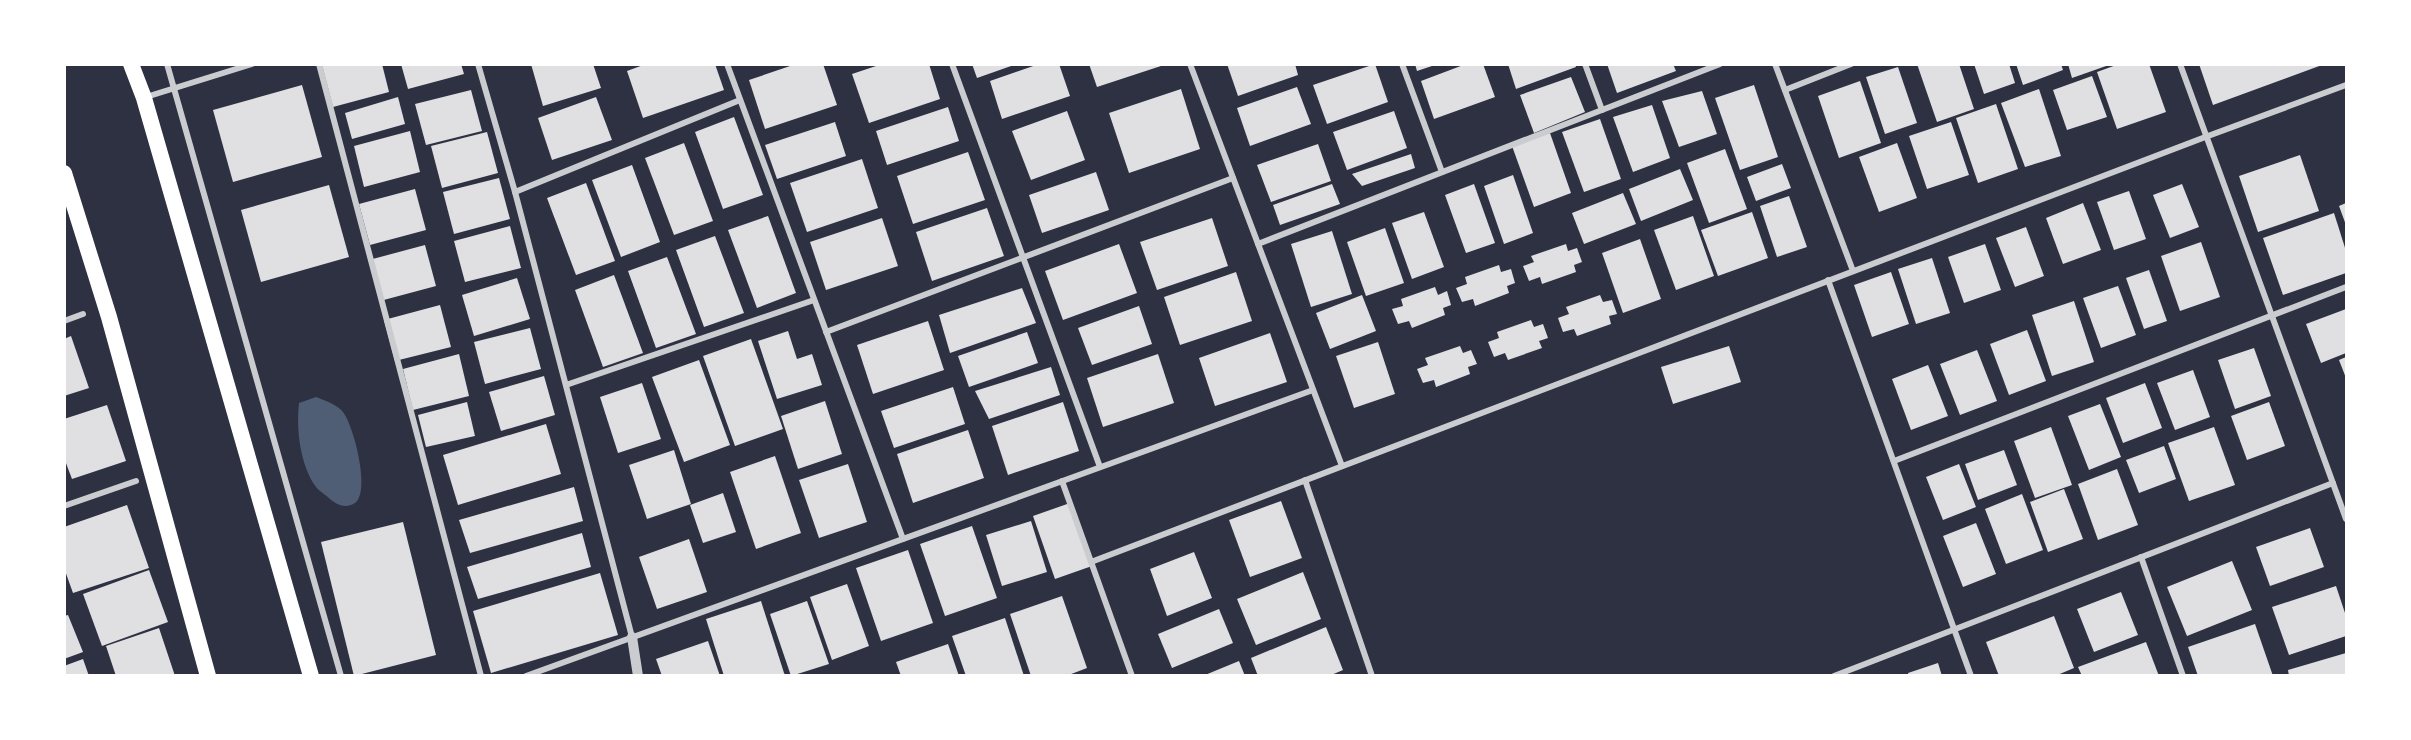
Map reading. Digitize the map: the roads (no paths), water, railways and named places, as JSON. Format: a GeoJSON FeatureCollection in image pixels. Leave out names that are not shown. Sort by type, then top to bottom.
{"type":"FeatureCollection","features":[{"type":"Feature","properties":{"kind":"highway"},"geometry":{"type":"LineString","coordinates":[[130,64],[144,98],[311,675]]}},
{"type":"Feature","properties":{"kind":"highway"},"geometry":{"type":"LineString","coordinates":[[64,173],[109,317],[208,675]]}},
{"type":"Feature","properties":{"kind":"street"},"geometry":{"type":"LineString","coordinates":[[167,64],[341,675]]}},
{"type":"Feature","properties":{"kind":"street"},"geometry":{"type":"LineString","coordinates":[[144,98],[252,64]]}},
{"type":"Feature","properties":{"kind":"street"},"geometry":{"type":"LineString","coordinates":[[319,64],[481,675]]}},
{"type":"Feature","properties":{"kind":"street"},"geometry":{"type":"LineString","coordinates":[[478,64],[516,192],[567,385],[632,637],[638,675]]}},
{"type":"Feature","properties":{"kind":"street"},"geometry":{"type":"LineString","coordinates":[[727,64],[903,538]]}},
{"type":"Feature","properties":{"kind":"street"},"geometry":{"type":"LineString","coordinates":[[952,64],[1100,467]]}},
{"type":"Feature","properties":{"kind":"street"},"geometry":{"type":"LineString","coordinates":[[1190,64],[1342,466]]}},
{"type":"Feature","properties":{"kind":"street"},"geometry":{"type":"LineString","coordinates":[[1402,64],[1442,172]]}},
{"type":"Feature","properties":{"kind":"street"},"geometry":{"type":"LineString","coordinates":[[1585,64],[1602,110]]}},
{"type":"Feature","properties":{"kind":"street"},"geometry":{"type":"LineString","coordinates":[[1258,244],[1720,64]]}},
{"type":"Feature","properties":{"kind":"street"},"geometry":{"type":"LineString","coordinates":[[1775,64],[1853,271]]}},
{"type":"Feature","properties":{"kind":"street"},"geometry":{"type":"LineString","coordinates":[[1785,90],[1851,64]]}},
{"type":"Feature","properties":{"kind":"street"},"geometry":{"type":"LineString","coordinates":[[2180,64],[2346,519]]}},
{"type":"Feature","properties":{"kind":"street"},"geometry":{"type":"LineString","coordinates":[[1091,562],[2346,85]]}},
{"type":"Feature","properties":{"kind":"street"},"geometry":{"type":"LineString","coordinates":[[516,192],[740,100]]}},
{"type":"Feature","properties":{"kind":"street"},"geometry":{"type":"LineString","coordinates":[[826,332],[1233,178]]}},
{"type":"Feature","properties":{"kind":"street"},"geometry":{"type":"LineString","coordinates":[[1828,280],[1971,675]]}},
{"type":"Feature","properties":{"kind":"street"},"geometry":{"type":"LineString","coordinates":[[1894,461],[2346,287]]}},
{"type":"Feature","properties":{"kind":"street"},"geometry":{"type":"LineString","coordinates":[[567,385],[814,300]]}},
{"type":"Feature","properties":{"kind":"street"},"geometry":{"type":"LineString","coordinates":[[64,321],[83,314]]}},
{"type":"Feature","properties":{"kind":"street"},"geometry":{"type":"LineString","coordinates":[[526,675],[1313,390]]}},
{"type":"Feature","properties":{"kind":"street"},"geometry":{"type":"LineString","coordinates":[[1305,480],[1372,675]]}},
{"type":"Feature","properties":{"kind":"street"},"geometry":{"type":"LineString","coordinates":[[64,506],[136,481]]}},
{"type":"Feature","properties":{"kind":"street"},"geometry":{"type":"LineString","coordinates":[[1062,481],[1132,675]]}},
{"type":"Feature","properties":{"kind":"street"},"geometry":{"type":"LineString","coordinates":[[1834,675],[2334,483]]}},
{"type":"Feature","properties":{"kind":"street"},"geometry":{"type":"LineString","coordinates":[[2141,557],[2183,675]]}},
{"type":"Feature","properties":{"kind":"water"},"geometry":{"type":"Polygon","coordinates":[[[316,397],[341,409],[352,431],[359,459],[361,487],[360,497],[352,505],[342,505],[330,499],[316,487],[306,468],[300,446],[299,403],[316,397]]]}}]}
